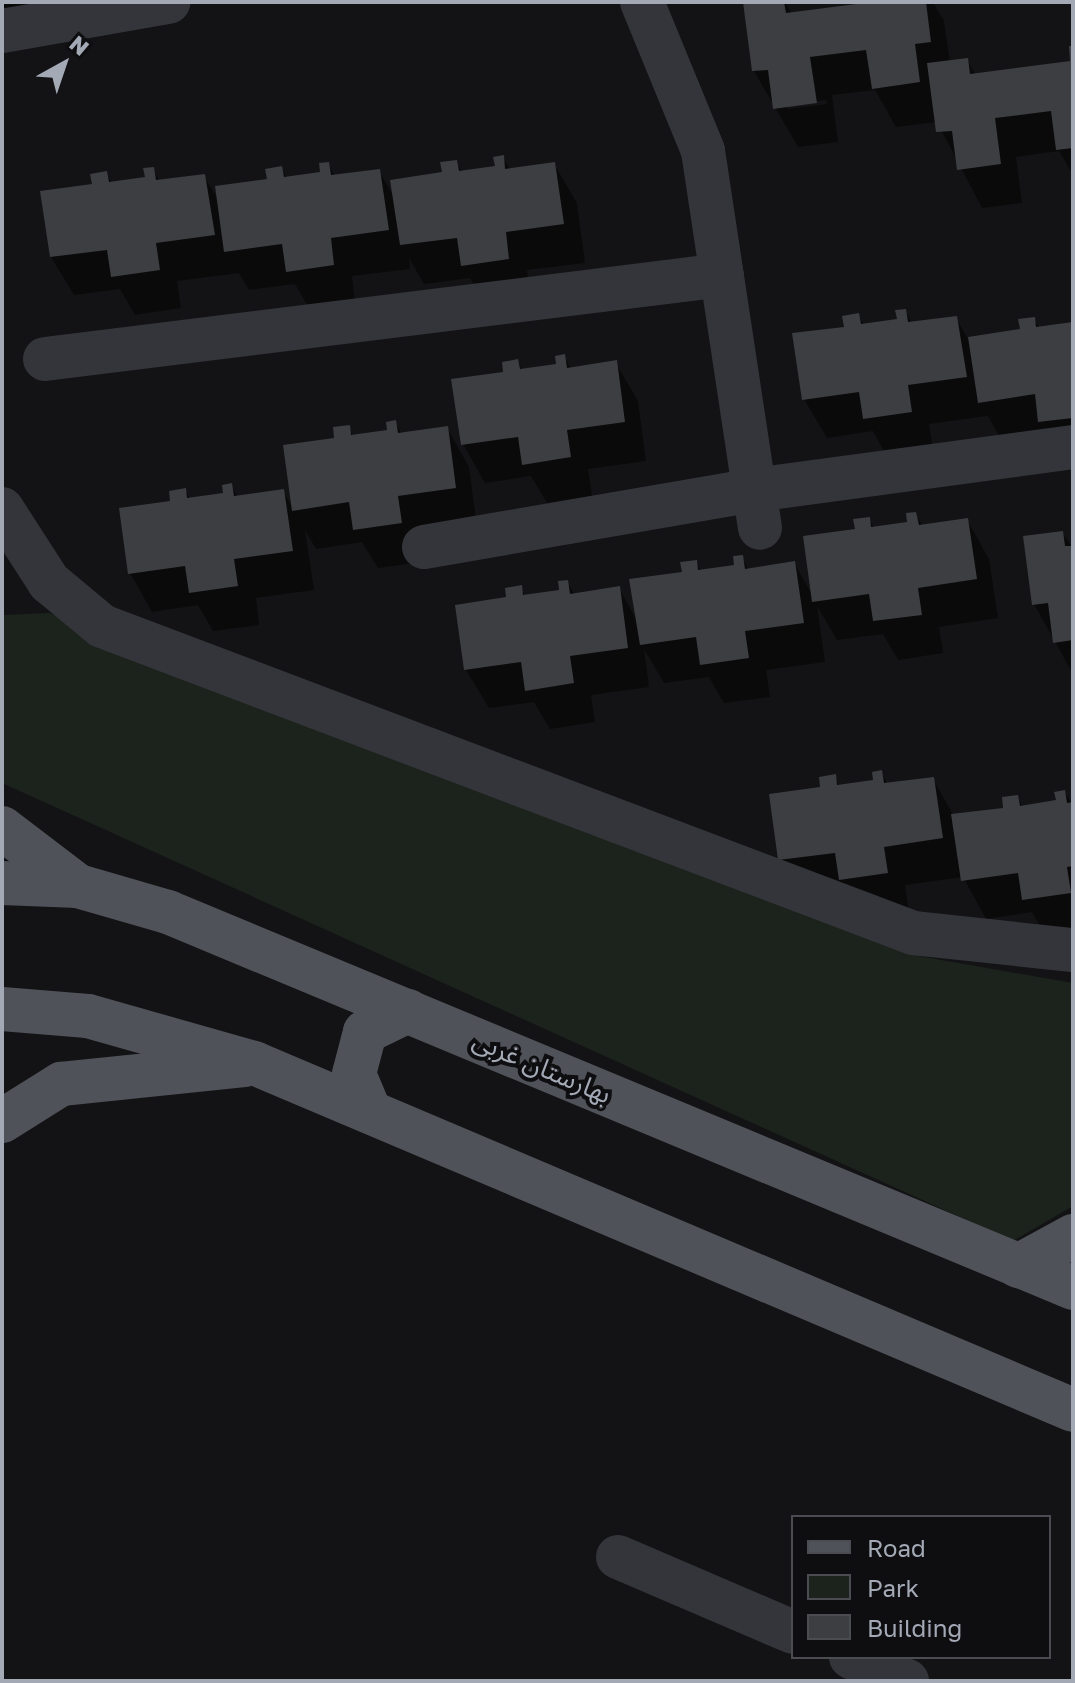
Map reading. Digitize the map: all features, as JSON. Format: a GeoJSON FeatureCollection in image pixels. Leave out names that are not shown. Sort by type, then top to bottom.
{"type":"FeatureCollection","features":[{"type":"Feature","properties":{"kind":"main road"},"geometry":{"type":"LineString","coordinates":[[2,828],[78,886]]}},
{"type":"Feature","properties":{"kind":"main road","name":"بهارستان غربی"},"geometry":{"type":"LineString","coordinates":[[2,883],[78,886],[168,912],[1073,1288]]}},
{"type":"Feature","properties":{"kind":"main road"},"geometry":{"type":"LineString","coordinates":[[2,1009],[88,1016],[254,1063],[1073,1410]]}},
{"type":"Feature","properties":{"kind":"main road"},"geometry":{"type":"LineString","coordinates":[[370,1112],[354,1074],[365,1032],[408,1011]]}},
{"type":"Feature","properties":{"kind":"main road"},"geometry":{"type":"LineString","coordinates":[[2,1121],[61,1084],[179,1075],[254,1063]]}},
{"type":"Feature","properties":{"kind":"main road"},"geometry":{"type":"LineString","coordinates":[[1018,1266],[1073,1236]]}},
{"type":"Feature","properties":{"kind":"street"},"geometry":{"type":"LineString","coordinates":[[2,31],[169,2]]}},
{"type":"Feature","properties":{"kind":"street"},"geometry":{"type":"LineString","coordinates":[[642,2],[703,151],[757,509]]}},
{"type":"Feature","properties":{"kind":"street"},"geometry":{"type":"LineString","coordinates":[[45,359],[722,275]]}},
{"type":"Feature","properties":{"kind":"street"},"geometry":{"type":"LineString","coordinates":[[424,547],[757,509],[1073,447]]}},
{"type":"Feature","properties":{"kind":"street"},"geometry":{"type":"LineString","coordinates":[[2,509],[49,582],[102,626],[232,679],[913,933],[1073,950]]}},
{"type":"Feature","properties":{"kind":"street"},"geometry":{"type":"LineString","coordinates":[[618,1557],[791,1631]]}},
{"type":"Feature","properties":{"kind":"street"},"geometry":{"type":"LineString","coordinates":[[856,1659],[907,1681]]}},
{"type":"Feature","properties":{"kind":"green space"},"geometry":{"type":"Polygon","coordinates":[[[49,613],[907,954],[1073,983],[1073,1206],[1013,1241],[2,783],[2,615],[49,613]]]}},
{"type":"Feature","properties":{"kind":"building"},"geometry":{"type":"Polygon","coordinates":[[[743,2],[784,2],[786,13],[872,2],[926,2],[931,42],[915,44],[920,82],[872,89],[866,50],[810,57],[817,103],[773,109],[768,70],[752,71],[743,2]]]}},
{"type":"Feature","properties":{"kind":"building"},"geometry":{"type":"Polygon","coordinates":[[[1069,46],[1073,46],[1073,148],[1056,150],[1051,111],[995,118],[1001,164],[957,170],[952,131],[936,132],[927,63],[968,58],[970,74],[1070,61],[1069,46]]]}},
{"type":"Feature","properties":{"kind":"building"},"geometry":{"type":"Polygon","coordinates":[[[504,155],[505,169],[555,162],[564,224],[506,232],[509,259],[461,266],[457,238],[400,245],[390,180],[442,172],[440,162],[457,160],[459,171],[495,166],[493,157],[504,155]]]}},
{"type":"Feature","properties":{"kind":"building"},"geometry":{"type":"Polygon","coordinates":[[[329,162],[331,175],[380,169],[389,230],[331,238],[334,265],[286,272],[282,244],[224,252],[215,186],[267,179],[265,169],[282,166],[284,177],[320,172],[319,163],[329,162]]]}},
{"type":"Feature","properties":{"kind":"building"},"geometry":{"type":"Polygon","coordinates":[[[154,167],[156,180],[205,174],[215,235],[156,243],[160,270],[111,277],[107,250],[50,257],[40,191],[92,184],[90,174],[107,171],[109,182],[145,177],[143,168],[154,167]]]}},
{"type":"Feature","properties":{"kind":"building"},"geometry":{"type":"Polygon","coordinates":[[[906,309],[908,322],[957,316],[967,377],[908,385],[912,412],[863,419],[859,392],[802,400],[792,333],[844,327],[842,316],[859,313],[861,324],[897,319],[895,310],[906,309]]]}},
{"type":"Feature","properties":{"kind":"building"},"geometry":{"type":"Polygon","coordinates":[[[1035,317],[1036,327],[1073,322],[1073,418],[1038,422],[1035,394],[978,403],[968,337],[1020,329],[1018,319],[1035,317]]]}},
{"type":"Feature","properties":{"kind":"building"},"geometry":{"type":"Polygon","coordinates":[[[565,354],[567,368],[617,360],[625,422],[567,430],[571,457],[522,465],[518,437],[461,445],[451,379],[503,372],[502,362],[518,359],[520,369],[556,364],[555,356],[565,354]]]}},
{"type":"Feature","properties":{"kind":"building"},"geometry":{"type":"Polygon","coordinates":[[[396,420],[398,433],[448,426],[456,488],[398,496],[402,523],[353,530],[349,502],[292,511],[283,445],[334,438],[333,427],[350,425],[351,435],[387,430],[386,422],[396,420]]]}},
{"type":"Feature","properties":{"kind":"building"},"geometry":{"type":"Polygon","coordinates":[[[232,483],[234,496],[284,489],[293,551],[234,559],[238,586],[189,593],[185,566],[128,574],[119,508],[170,501],[169,491],[186,488],[187,498],[223,493],[222,485],[232,483]]]}},
{"type":"Feature","properties":{"kind":"building"},"geometry":{"type":"Polygon","coordinates":[[[916,512],[919,525],[968,518],[977,579],[918,588],[922,615],[873,621],[869,594],[812,602],[803,536],[855,529],[853,519],[870,517],[871,527],[907,522],[906,513],[916,512]]]}},
{"type":"Feature","properties":{"kind":"building"},"geometry":{"type":"Polygon","coordinates":[[[1063,531],[1065,546],[1073,546],[1073,640],[1053,643],[1048,603],[1032,605],[1023,536],[1063,531]]]}},
{"type":"Feature","properties":{"kind":"building"},"geometry":{"type":"Polygon","coordinates":[[[743,555],[745,569],[795,561],[804,623],[745,631],[749,658],[700,665],[696,637],[640,645],[629,579],[682,572],[680,562],[697,560],[698,570],[734,565],[733,556],[743,555]]]}},
{"type":"Feature","properties":{"kind":"building"},"geometry":{"type":"Polygon","coordinates":[[[568,580],[570,594],[620,586],[628,648],[570,656],[574,683],[525,691],[521,662],[464,670],[455,605],[506,597],[505,588],[522,585],[523,595],[559,590],[558,581],[568,580]]]}},
{"type":"Feature","properties":{"kind":"building"},"geometry":{"type":"Polygon","coordinates":[[[882,770],[884,783],[934,777],[943,838],[884,847],[888,873],[839,880],[835,853],[778,860],[769,794],[820,787],[819,777],[836,774],[837,785],[873,780],[872,772],[882,770]]]}},
{"type":"Feature","properties":{"kind":"building"},"geometry":{"type":"Polygon","coordinates":[[[1065,790],[1067,803],[1073,802],[1073,866],[1067,867],[1071,893],[1022,900],[1018,873],[961,881],[951,814],[1003,808],[1002,797],[1018,795],[1020,806],[1056,800],[1054,792],[1065,790]]]}}]}
